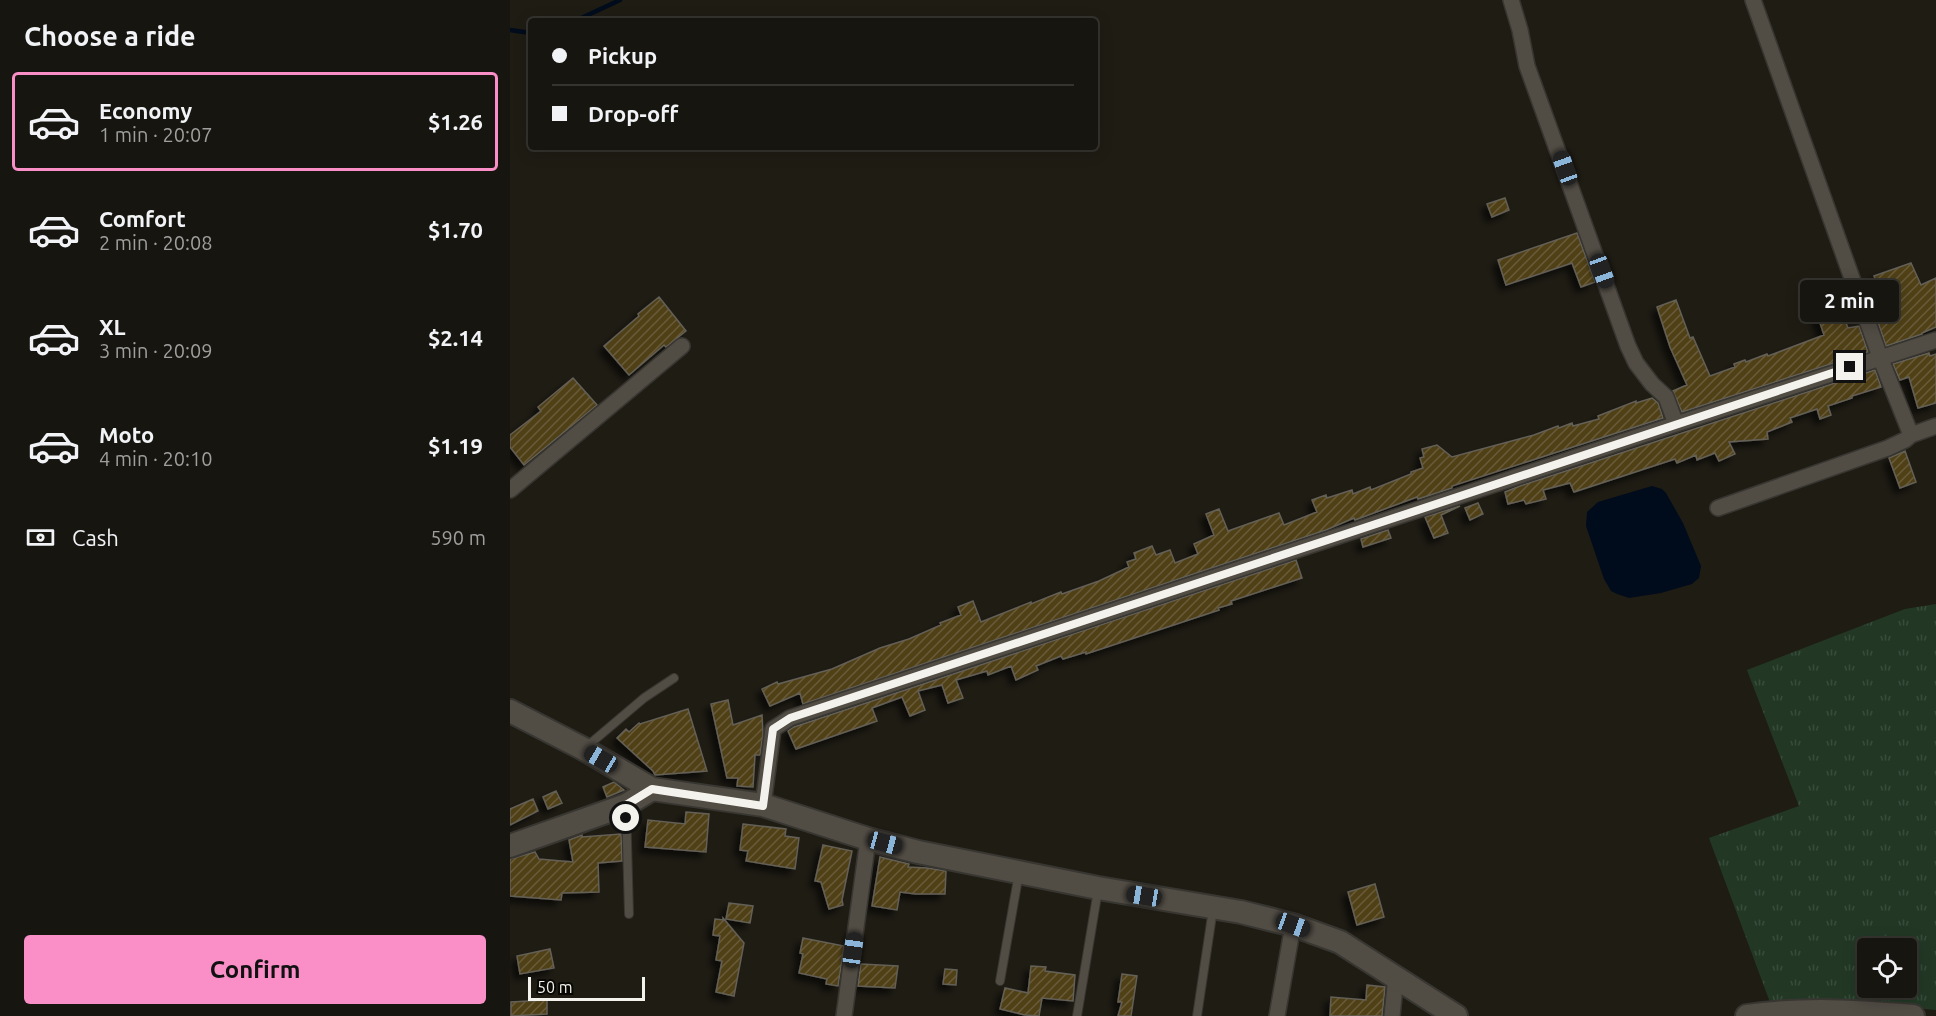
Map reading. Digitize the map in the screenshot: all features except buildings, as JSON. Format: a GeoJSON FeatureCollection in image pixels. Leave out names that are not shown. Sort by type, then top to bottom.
{"type":"FeatureCollection","features":[{"type":"Feature","properties":{"kind":"street"},"geometry":{"type":"LineString","coordinates":[[1511,0],[1527,66],[1628,346],[1636,363],[1652,384],[1666,397],[1676,424]]}},
{"type":"Feature","properties":{"kind":"street"},"geometry":{"type":"LineString","coordinates":[[1753,0],[1911,435]]}},
{"type":"Feature","properties":{"kind":"street"},"geometry":{"type":"LineString","coordinates":[[763,806],[773,729],[790,718],[1936,340]]}},
{"type":"Feature","properties":{"kind":"street"},"geometry":{"type":"LineString","coordinates":[[510,490],[682,346]]}},
{"type":"Feature","properties":{"kind":"street"},"geometry":{"type":"LineString","coordinates":[[1718,508],[1888,448],[1911,435],[1936,426]]}},
{"type":"Feature","properties":{"kind":"street"},"geometry":{"type":"LineString","coordinates":[[510,711],[584,749],[652,789],[763,806],[918,852],[1098,888],[1214,907],[1293,925],[1340,942],[1456,1016]]}},
{"type":"Feature","properties":{"kind":"street"},"geometry":{"type":"LineString","coordinates":[[510,846],[626,805],[652,789]]}},
{"type":"Feature","properties":{"kind":"street"},"geometry":{"type":"LineString","coordinates":[[844,1016],[868,839]]}},
{"type":"Feature","properties":{"kind":"street"},"geometry":{"type":"LineString","coordinates":[[1277,1016],[1293,925]]}},
{"type":"Feature","properties":{"kind":"street"},"geometry":{"type":"LineString","coordinates":[[1392,1016],[1396,976]]}},
{"type":"Feature","properties":{"kind":"street"},"geometry":{"type":"LineString","coordinates":[[1747,1016],[1812,1011],[1863,1011],[1913,1016]]}},
{"type":"Feature","properties":{"kind":"lane"},"geometry":{"type":"LineString","coordinates":[[584,749],[644,698],[674,678]]}},
{"type":"Feature","properties":{"kind":"lane"},"geometry":{"type":"LineString","coordinates":[[626,805],[628,914]]}},
{"type":"Feature","properties":{"kind":"lane"},"geometry":{"type":"LineString","coordinates":[[1000,981],[1019,871]]}},
{"type":"Feature","properties":{"kind":"lane"},"geometry":{"type":"LineString","coordinates":[[1077,1016],[1098,888]]}},
{"type":"Feature","properties":{"kind":"lane"},"geometry":{"type":"LineString","coordinates":[[1197,1016],[1214,907]]}},
{"type":"Feature","properties":{"kind":"green space"},"geometry":{"type":"Polygon","coordinates":[[[1936,604],[1936,1010],[1873,1004],[1771,1005],[1709,838],[1799,806],[1747,670],[1905,609],[1936,604]]]}},
{"type":"Feature","properties":{"kind":"water"},"geometry":{"type":"Polygon","coordinates":[[[1652,486],[1666,493],[1683,523],[1701,566],[1699,578],[1692,584],[1661,593],[1629,598],[1611,591],[1604,579],[1586,526],[1587,512],[1598,502],[1652,486]]]}},
{"type":"Feature","properties":{"kind":"waterway"},"geometry":{"type":"LineString","coordinates":[[581,18],[620,0]]}},
{"type":"Feature","properties":{"kind":"waterway"},"geometry":{"type":"LineString","coordinates":[[510,30],[528,33]]}},
{"type":"Feature","properties":{"kind":"route"},"geometry":{"type":"LineString","coordinates":[[626,818],[626,805],[652,789],[763,806],[773,729],[790,718],[1850,367]]}}]}
